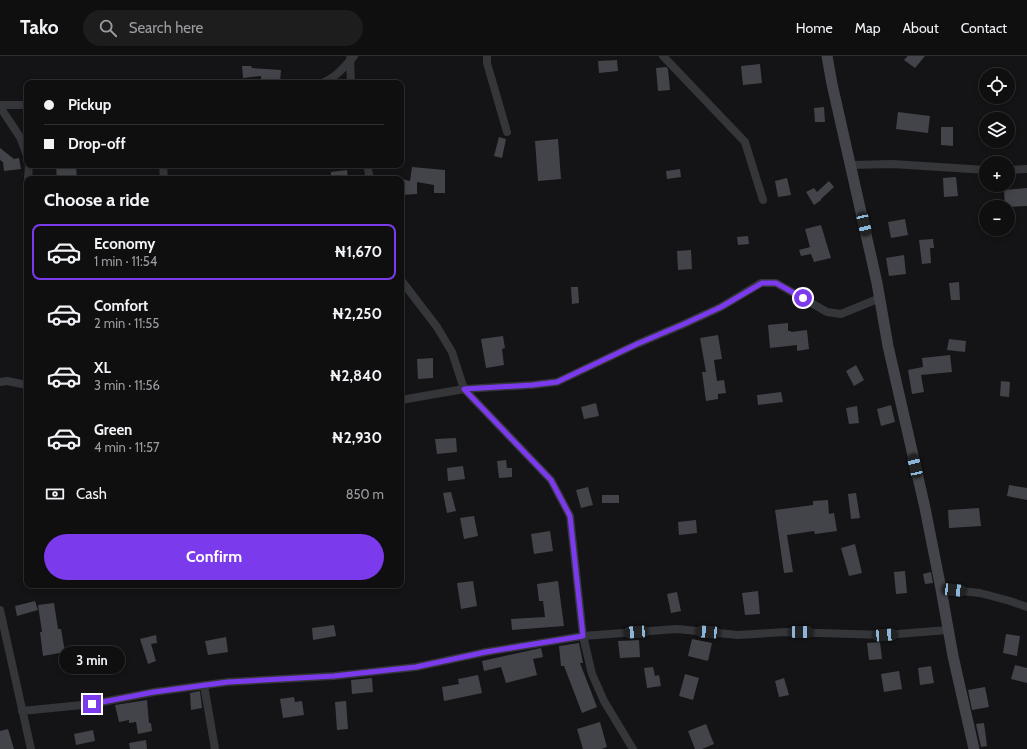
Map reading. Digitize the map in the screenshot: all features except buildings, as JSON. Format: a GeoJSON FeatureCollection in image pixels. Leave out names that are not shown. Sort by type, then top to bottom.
{"type":"FeatureCollection","features":[{"type":"Feature","properties":{"kind":"street"},"geometry":{"type":"LineString","coordinates":[[487,56],[487,63],[507,132]]}},
{"type":"Feature","properties":{"kind":"street"},"geometry":{"type":"LineString","coordinates":[[663,56],[745,142],[763,200]]}},
{"type":"Feature","properties":{"kind":"street"},"geometry":{"type":"LineString","coordinates":[[827,56],[880,298],[888,346],[925,508],[953,656],[974,749]]}},
{"type":"Feature","properties":{"kind":"street"},"geometry":{"type":"LineString","coordinates":[[328,80],[340,72],[352,57]]}},
{"type":"Feature","properties":{"kind":"street"},"geometry":{"type":"LineString","coordinates":[[351,80],[352,57]]}},
{"type":"Feature","properties":{"kind":"street"},"geometry":{"type":"LineString","coordinates":[[0,106],[24,105]]}},
{"type":"Feature","properties":{"kind":"street"},"geometry":{"type":"LineString","coordinates":[[0,106],[20,137],[24,147]]}},
{"type":"Feature","properties":{"kind":"street"},"geometry":{"type":"LineString","coordinates":[[852,165],[892,164],[979,170]]}},
{"type":"Feature","properties":{"kind":"street"},"geometry":{"type":"LineString","coordinates":[[1015,170],[1027,169]]}},
{"type":"Feature","properties":{"kind":"street"},"geometry":{"type":"LineString","coordinates":[[404,399],[464,389],[557,382],[637,344],[715,310],[762,283],[776,283],[827,312],[841,314],[880,298]]}},
{"type":"Feature","properties":{"kind":"street"},"geometry":{"type":"LineString","coordinates":[[404,284],[437,327],[452,352],[464,389],[551,480],[570,516],[583,636],[592,674],[597,686],[633,749]]}},
{"type":"Feature","properties":{"kind":"street"},"geometry":{"type":"LineString","coordinates":[[0,382],[7,381],[24,384]]}},
{"type":"Feature","properties":{"kind":"street"},"geometry":{"type":"LineString","coordinates":[[941,588],[980,592],[1010,600],[1027,607]]}},
{"type":"Feature","properties":{"kind":"street"},"geometry":{"type":"LineString","coordinates":[[0,610],[31,749]]}},
{"type":"Feature","properties":{"kind":"street"},"geometry":{"type":"LineString","coordinates":[[22,711],[92,704],[154,692],[228,682],[334,676],[416,667],[486,652],[583,636],[677,629],[738,636],[765,633],[801,632],[885,635],[948,630]]}},
{"type":"Feature","properties":{"kind":"street"},"geometry":{"type":"LineString","coordinates":[[204,685],[216,749]]}},
{"type":"Feature","properties":{"kind":"route"},"geometry":{"type":"LineString","coordinates":[[92,704],[154,692],[228,682],[334,676],[368,671],[416,667],[486,652],[583,636],[570,516],[551,480],[464,389],[557,382],[593,364],[721,307],[762,283],[776,283],[803,298]]}}]}
